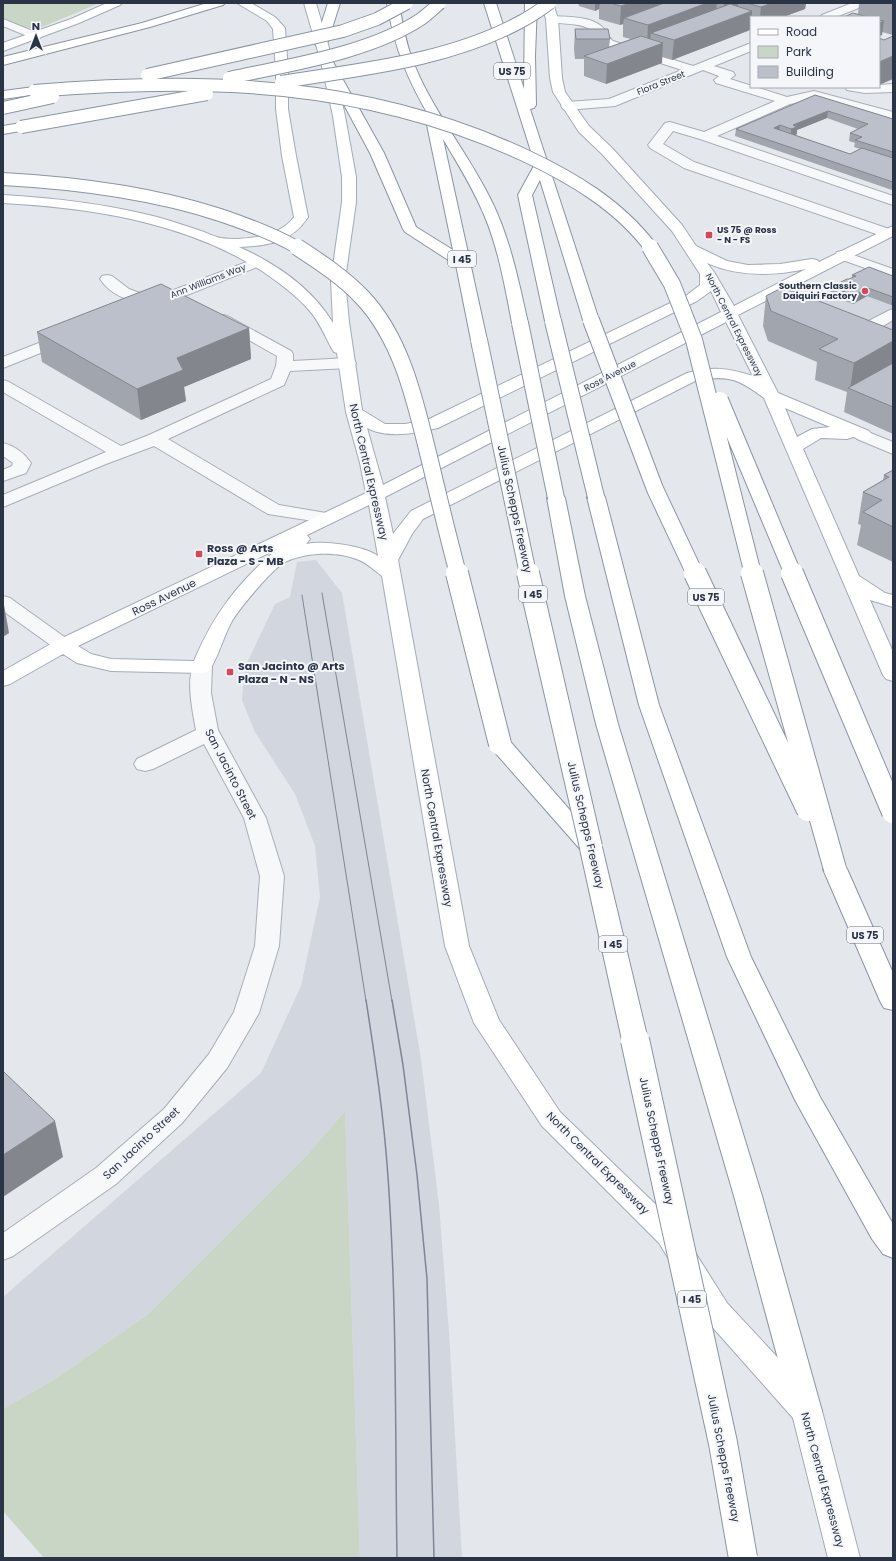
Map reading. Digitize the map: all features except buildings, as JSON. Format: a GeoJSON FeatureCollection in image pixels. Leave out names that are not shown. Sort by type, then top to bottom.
{"type":"FeatureCollection","features":[{"type":"Feature","properties":{"kind":"main road"},"geometry":{"type":"LineString","coordinates":[[3,47],[36,36],[116,3]]}},
{"type":"Feature","properties":{"kind":"main road"},"geometry":{"type":"LineString","coordinates":[[3,61],[146,26],[219,3]]}},
{"type":"Feature","properties":{"kind":"main road"},"geometry":{"type":"LineString","coordinates":[[218,241],[237,242],[274,237],[289,232],[299,223],[301,217],[289,156],[282,108],[282,72],[279,28],[271,19],[244,3]]}},
{"type":"Feature","properties":{"kind":"main road","name":"North Central Expressway"},"geometry":{"type":"LineString","coordinates":[[310,3],[327,62],[339,116],[349,176],[349,202],[338,280],[341,322],[354,412],[376,495],[457,946],[487,1023],[551,1119],[669,1235],[717,1312],[807,1411],[844,1558]]}},
{"type":"Feature","properties":{"kind":"main road"},"geometry":{"type":"LineString","coordinates":[[321,44],[334,3]]}},
{"type":"Feature","properties":{"kind":"main road"},"geometry":{"type":"LineString","coordinates":[[393,3],[401,45],[411,71],[478,188],[492,217],[503,248],[520,323],[575,596],[606,724],[748,1196],[807,1411]]}},
{"type":"Feature","properties":{"kind":"main road"},"geometry":{"type":"LineString","coordinates":[[3,108],[314,38],[386,15],[407,3]]}},
{"type":"Feature","properties":{"kind":"main road"},"geometry":{"type":"LineString","coordinates":[[3,128],[336,53],[395,33],[425,16],[440,3]]}},
{"type":"Feature","properties":{"kind":"main road","name":"US 75"},"geometry":{"type":"LineString","coordinates":[[490,3],[591,320],[655,489],[835,869],[893,1001]]}},
{"type":"Feature","properties":{"kind":"main road"},"geometry":{"type":"LineString","coordinates":[[531,3],[529,95],[533,138]]}},
{"type":"Feature","properties":{"kind":"main road"},"geometry":{"type":"LineString","coordinates":[[3,128],[416,58],[463,45],[497,33],[527,19],[548,3]]}},
{"type":"Feature","properties":{"kind":"main road","name":"North Central Expressway"},"geometry":{"type":"LineString","coordinates":[[548,3],[552,19],[556,78],[559,92],[584,129],[607,151],[677,228],[719,292],[771,396],[852,580],[892,666]]}},
{"type":"Feature","properties":{"kind":"main road"},"geometry":{"type":"LineString","coordinates":[[327,62],[377,153],[410,229],[463,263]]}},
{"type":"Feature","properties":{"kind":"main road"},"geometry":{"type":"LineString","coordinates":[[3,95],[78,86],[127,84],[205,84],[304,91],[413,113],[520,151],[567,176],[613,209],[635,230],[656,255],[672,284],[893,812]]}},
{"type":"Feature","properties":{"kind":"main road","name":"Julius Schepps Freeway"},"geometry":{"type":"LineString","coordinates":[[423,94],[437,138],[531,587],[649,1099],[719,1427],[743,1558]]}},
{"type":"Feature","properties":{"kind":"main road"},"geometry":{"type":"LineString","coordinates":[[542,163],[525,195],[553,321],[649,705],[739,957],[808,1100],[882,1231],[893,1246]]}},
{"type":"Feature","properties":{"kind":"main road"},"geometry":{"type":"LineString","coordinates":[[3,179],[60,182],[110,189],[157,198],[209,211],[267,233],[295,246],[342,278],[361,296],[377,316],[390,337],[404,367],[414,398],[500,744],[590,847]]}},
{"type":"Feature","properties":{"kind":"main road"},"geometry":{"type":"LineString","coordinates":[[3,199],[67,204],[113,211],[151,220],[218,241],[257,262],[292,285],[313,305],[324,319],[348,363]]}},
{"type":"Feature","properties":{"kind":"main road","name":"Ross Avenue"},"geometry":{"type":"LineString","coordinates":[[3,680],[64,645],[376,495],[730,315],[773,298],[842,255],[889,234]]}},
{"type":"Feature","properties":{"kind":"main road"},"geometry":{"type":"LineString","coordinates":[[692,250],[727,266],[767,270],[791,268],[842,255]]}},
{"type":"Feature","properties":{"kind":"main road"},"geometry":{"type":"LineString","coordinates":[[354,412],[377,426],[389,429],[401,430],[432,424],[692,298],[708,286],[707,272]]}},
{"type":"Feature","properties":{"kind":"main road"},"geometry":{"type":"LineString","coordinates":[[695,340],[729,483],[755,583],[835,869]]}},
{"type":"Feature","properties":{"kind":"main road"},"geometry":{"type":"LineString","coordinates":[[280,557],[313,548],[340,550],[366,556],[389,567],[403,533],[417,515],[693,376],[711,373],[731,374],[750,380],[771,396],[863,436]]}},
{"type":"Feature","properties":{"kind":"main road"},"geometry":{"type":"LineString","coordinates":[[794,448],[807,436],[822,432],[863,436]]}},
{"type":"Feature","properties":{"kind":"main road","name":"Ross Avenue"},"geometry":{"type":"LineString","coordinates":[[202,667],[222,622],[242,594],[280,557],[326,518]]}},
{"type":"Feature","properties":{"kind":"main road"},"geometry":{"type":"LineString","coordinates":[[852,580],[878,597],[893,601]]}},
{"type":"Feature","properties":{"kind":"main road"},"geometry":{"type":"LineString","coordinates":[[64,645],[84,659],[111,665],[202,667]]}},
{"type":"Feature","properties":{"kind":"street"},"geometry":{"type":"LineString","coordinates":[[830,3],[848,8]]}},
{"type":"Feature","properties":{"kind":"street"},"geometry":{"type":"LineString","coordinates":[[828,16],[862,3]]}},
{"type":"Feature","properties":{"kind":"street"},"geometry":{"type":"LineString","coordinates":[[552,19],[577,22],[595,27],[600,31],[603,40],[609,43],[638,52],[729,75],[720,80],[786,101]]}},
{"type":"Feature","properties":{"kind":"street"},"geometry":{"type":"LineString","coordinates":[[5,24],[36,36]]}},
{"type":"Feature","properties":{"kind":"street"},"geometry":{"type":"LineString","coordinates":[[617,60],[653,47]]}},
{"type":"Feature","properties":{"kind":"street","name":"Flora Street"},"geometry":{"type":"LineString","coordinates":[[568,106],[611,103],[698,68],[748,51]]}},
{"type":"Feature","properties":{"kind":"street"},"geometry":{"type":"LineString","coordinates":[[858,88],[893,88]]}},
{"type":"Feature","properties":{"kind":"street"},"geometry":{"type":"LineString","coordinates":[[705,136],[786,101],[814,95],[893,116]]}},
{"type":"Feature","properties":{"kind":"street"},"geometry":{"type":"LineString","coordinates":[[889,234],[689,165],[655,145],[670,126],[705,136],[893,201]]}},
{"type":"Feature","properties":{"kind":"street"},"geometry":{"type":"LineString","coordinates":[[842,255],[893,274]]}},
{"type":"Feature","properties":{"kind":"street","name":"Ann Williams Way"},"geometry":{"type":"LineString","coordinates":[[132,311],[257,262]]}},
{"type":"Feature","properties":{"kind":"street"},"geometry":{"type":"LineString","coordinates":[[154,302],[180,308]]}},
{"type":"Feature","properties":{"kind":"street"},"geometry":{"type":"LineString","coordinates":[[3,502],[100,460],[155,439],[278,382],[284,366],[285,354],[214,314],[207,313]]}},
{"type":"Feature","properties":{"kind":"street"},"geometry":{"type":"LineString","coordinates":[[836,324],[858,333],[893,314]]}},
{"type":"Feature","properties":{"kind":"street"},"geometry":{"type":"LineString","coordinates":[[3,363],[82,331]]}},
{"type":"Feature","properties":{"kind":"street"},"geometry":{"type":"LineString","coordinates":[[284,366],[348,363]]}},
{"type":"Feature","properties":{"kind":"street"},"geometry":{"type":"LineString","coordinates":[[3,385],[120,453]]}},
{"type":"Feature","properties":{"kind":"street"},"geometry":{"type":"LineString","coordinates":[[863,436],[893,449]]}},
{"type":"Feature","properties":{"kind":"street"},"geometry":{"type":"LineString","coordinates":[[155,439],[274,510],[326,518]]}},
{"type":"Feature","properties":{"kind":"street"},"geometry":{"type":"LineString","coordinates":[[3,448],[17,457],[22,463],[20,469],[3,476]]}},
{"type":"Feature","properties":{"kind":"street"},"geometry":{"type":"LineString","coordinates":[[3,602],[64,645]]}},
{"type":"Feature","properties":{"kind":"street","name":"San Jacinto Street"},"geometry":{"type":"LineString","coordinates":[[3,1248],[106,1176],[173,1116],[218,1061],[246,1013],[267,946],[272,876],[255,818],[208,733],[201,693],[202,667]]}},
{"type":"Feature","properties":{"kind":"street"},"geometry":{"type":"LineString","coordinates":[[145,764],[208,733]]}},
{"type":"Feature","properties":{"kind":"shaded area"},"geometry":{"type":"Polygon","coordinates":[[[864,273],[893,283],[893,360],[785,317],[864,273]]]}},
{"type":"Feature","properties":{"kind":"shaded area"},"geometry":{"type":"Polygon","coordinates":[[[316,560],[342,593],[421,1059],[439,1205],[449,1332],[462,1558],[360,1558],[345,1111],[308,1154],[147,1315],[55,1379],[3,1409],[3,1297],[261,1073],[301,986],[320,897],[315,846],[295,794],[255,732],[242,700],[245,667],[275,604],[290,597],[297,562],[316,560]]]}},
{"type":"Feature","properties":{"kind":"green space"},"geometry":{"type":"Polygon","coordinates":[[[3,3],[100,3],[42,27],[32,28],[22,27],[3,20],[3,3]]]}},
{"type":"Feature","properties":{"kind":"green space"},"geometry":{"type":"Polygon","coordinates":[[[345,1111],[360,1558],[44,1558],[3,1511],[3,1409],[55,1379],[147,1315],[308,1154],[345,1111]]]}},
{"type":"Feature","properties":{"kind":"tram line"},"geometry":{"type":"LineString","coordinates":[[322,593],[392,1001]]}},
{"type":"Feature","properties":{"kind":"tram line"},"geometry":{"type":"LineString","coordinates":[[302,595],[366,1001]]}},
{"type":"Feature","properties":{"kind":"tram line"},"geometry":{"type":"LineString","coordinates":[[366,1000],[384,1132],[391,1225],[395,1368],[397,1558]]}},
{"type":"Feature","properties":{"kind":"tram line"},"geometry":{"type":"LineString","coordinates":[[392,1000],[403,1065],[417,1175],[427,1279],[434,1558]]}},
{"type":"Feature","properties":{"kind":"place","name":"US 75 @ Ross - N - FS"},"geometry":{"type":"Point","coordinates":[709,235]}},
{"type":"Feature","properties":{"kind":"place","name":"Southern Classic Daiquiri Factory"},"geometry":{"type":"Point","coordinates":[865,291]}},
{"type":"Feature","properties":{"kind":"place","name":"Ross @ Arts Plaza - S - MB"},"geometry":{"type":"Point","coordinates":[199,554]}},
{"type":"Feature","properties":{"kind":"place","name":"San Jacinto @ Arts Plaza - N - NS"},"geometry":{"type":"Point","coordinates":[230,672]}}]}
